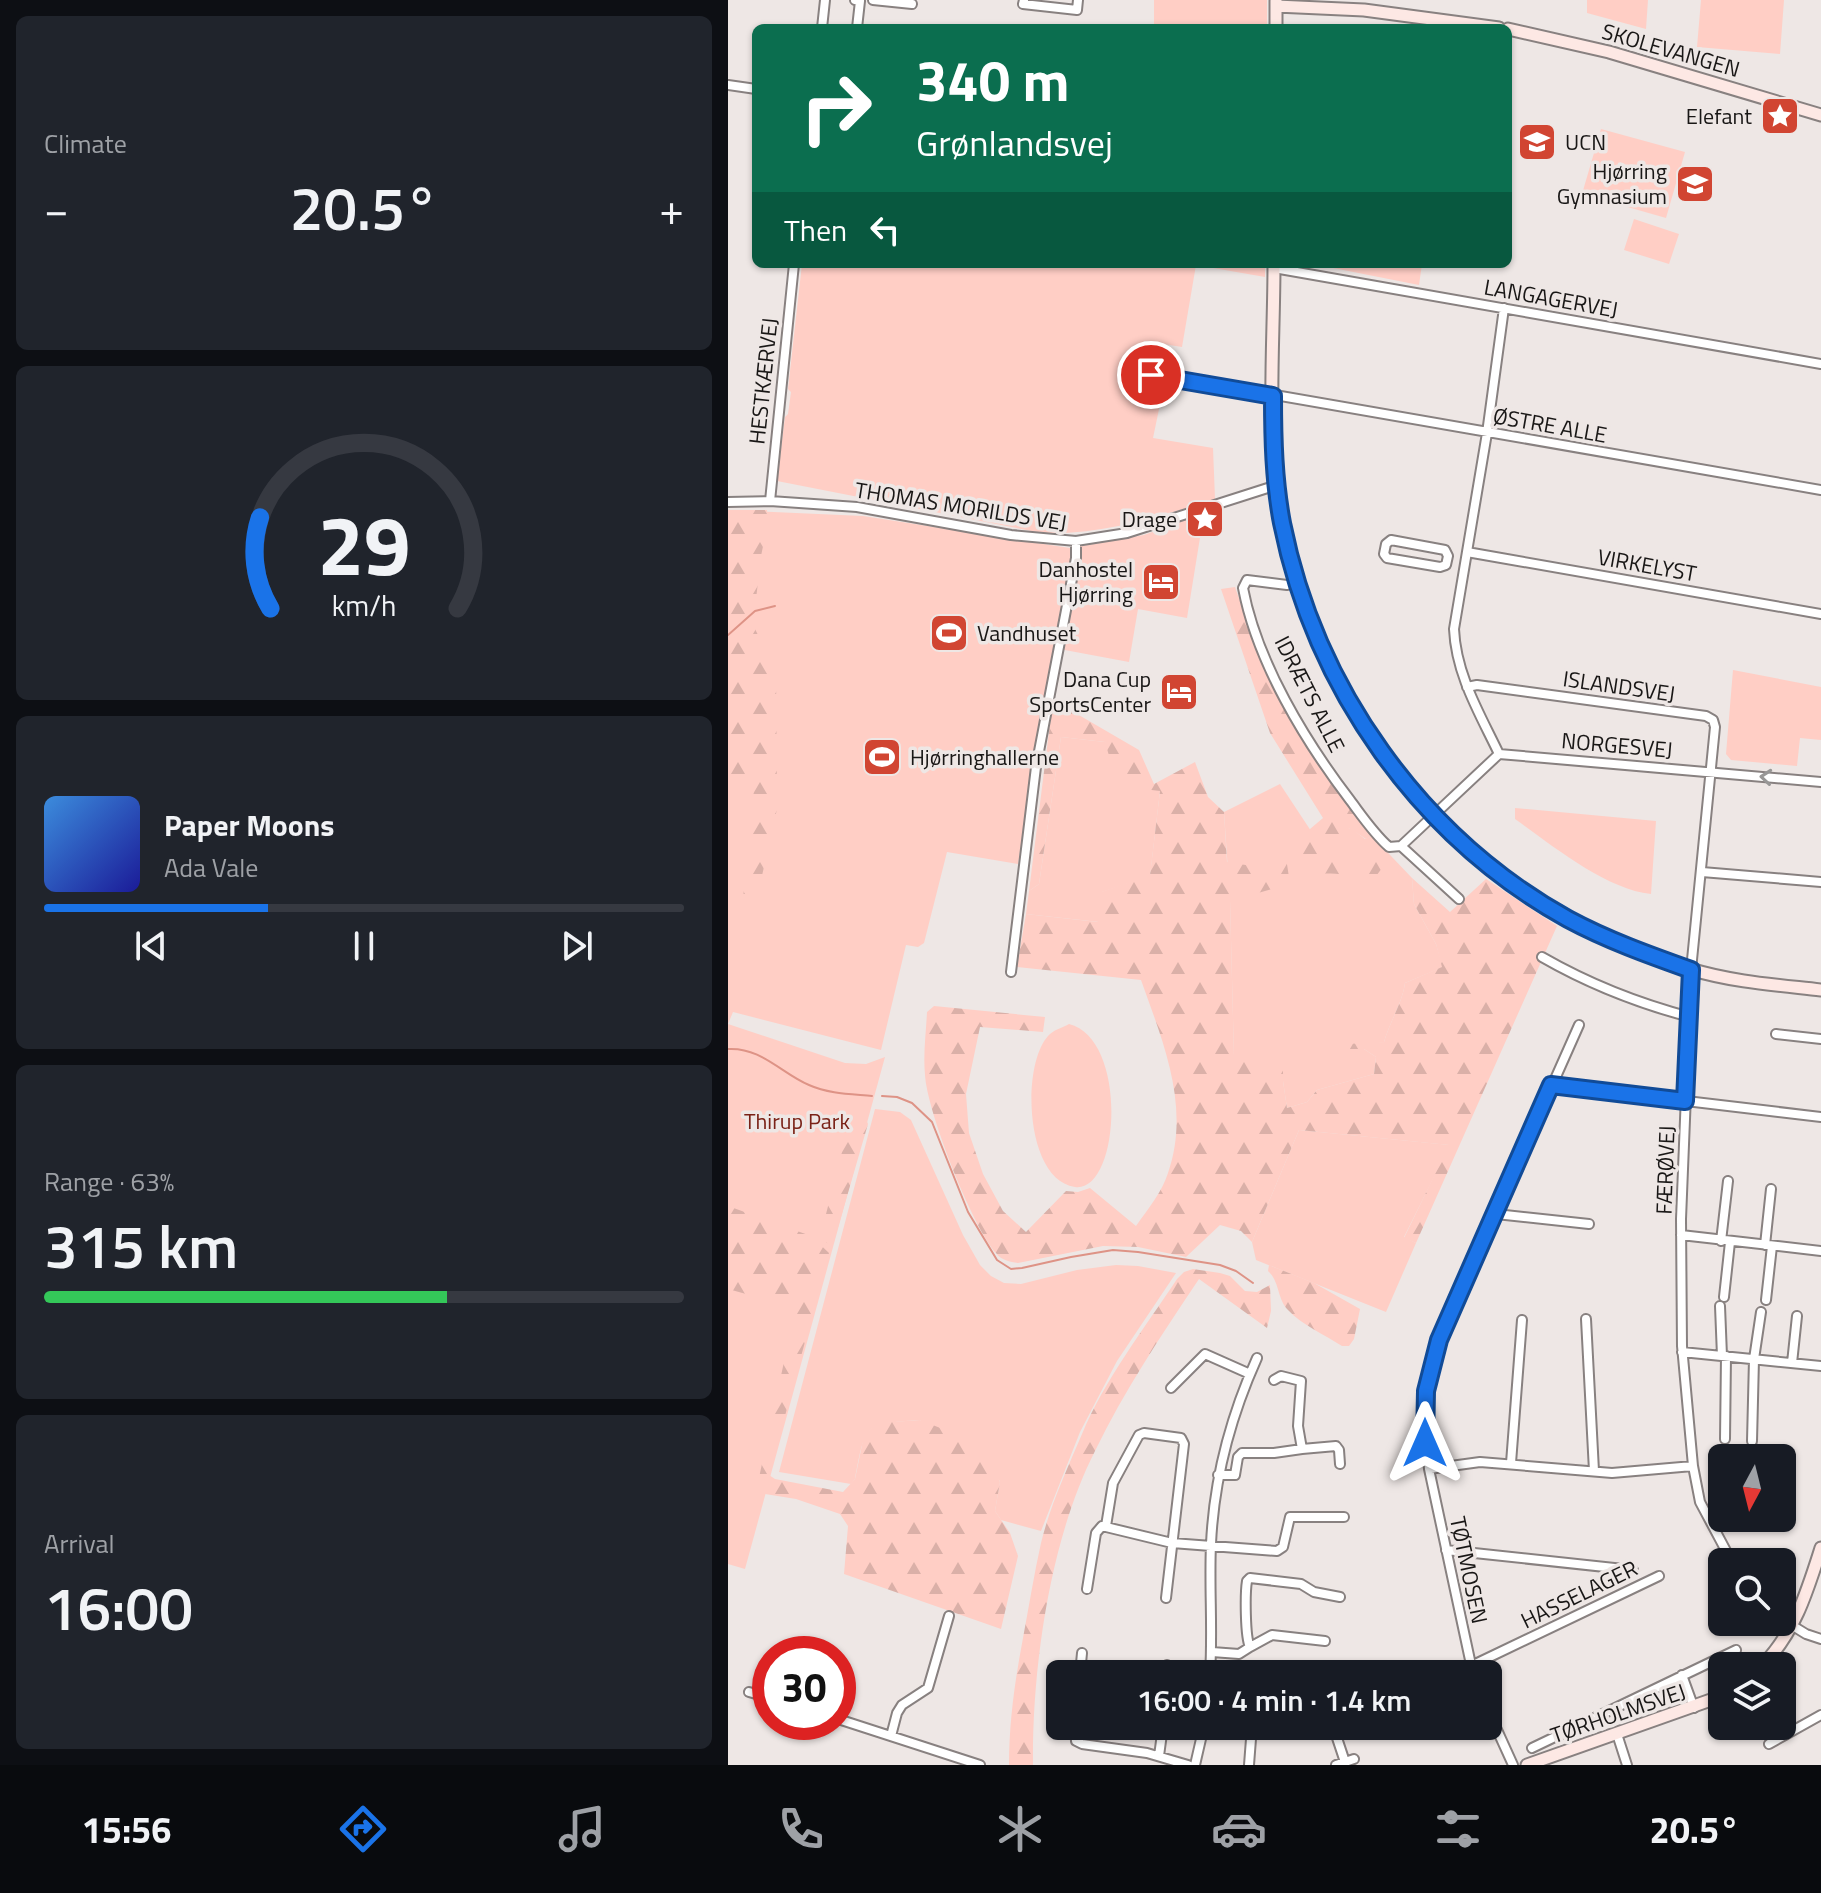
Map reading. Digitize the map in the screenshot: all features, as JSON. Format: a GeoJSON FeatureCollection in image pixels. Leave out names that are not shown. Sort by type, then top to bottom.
{"type":"FeatureCollection","features":[{"type":"Feature","properties":{"kind":"street"},"geometry":{"type":"LineString","coordinates":[[822,24],[825,0]]}},
{"type":"Feature","properties":{"kind":"street"},"geometry":{"type":"LineString","coordinates":[[857,24],[860,0]]}},
{"type":"Feature","properties":{"kind":"street"},"geometry":{"type":"LineString","coordinates":[[873,0],[912,4]]}},
{"type":"Feature","properties":{"kind":"street"},"geometry":{"type":"LineString","coordinates":[[1024,0],[1023,4],[1077,10],[1078,0]]}},
{"type":"Feature","properties":{"kind":"street"},"geometry":{"type":"LineString","coordinates":[[1276,24],[1276,3],[1385,12],[1470,24]]}},
{"type":"Feature","properties":{"kind":"street","name":"SKOLEVANGEN"},"geometry":{"type":"LineString","coordinates":[[1512,30],[1609,52],[1821,115]]}},
{"type":"Feature","properties":{"kind":"street"},"geometry":{"type":"LineString","coordinates":[[728,85],[752,88]]}},
{"type":"Feature","properties":{"kind":"street","name":"HESTKÆRVEJ"},"geometry":{"type":"LineString","coordinates":[[770,501],[794,268]]}},
{"type":"Feature","properties":{"kind":"street","name":"IDRÆTS ALLE"},"geometry":{"type":"LineString","coordinates":[[1274,268],[1273,396],[1277,485],[1282,523],[1297,582],[1313,628],[1340,686],[1363,726],[1405,783],[1433,815],[1495,870],[1567,918],[1607,938],[1691,970],[1821,990]]}},
{"type":"Feature","properties":{"kind":"street","name":"LANGAGERVEJ"},"geometry":{"type":"LineString","coordinates":[[1285,268],[1821,364]]}},
{"type":"Feature","properties":{"kind":"street"},"geometry":{"type":"LineString","coordinates":[[1401,846],[1499,754],[1467,687],[1455,649],[1454,629],[1487,433],[1504,308]]}},
{"type":"Feature","properties":{"kind":"street","name":"ØSTRE ALLE"},"geometry":{"type":"LineString","coordinates":[[1149,373],[1821,490]]}},
{"type":"Feature","properties":{"kind":"street","name":"THOMAS MORILDS VEJ"},"geometry":{"type":"LineString","coordinates":[[728,502],[770,501],[857,507],[1011,535],[1076,541],[1127,533],[1277,485]]}},
{"type":"Feature","properties":{"kind":"street"},"geometry":{"type":"LineString","coordinates":[[1391,540],[1443,549],[1448,554],[1447,559],[1446,565],[1440,567],[1389,558],[1384,554],[1386,544],[1391,540]]}},
{"type":"Feature","properties":{"kind":"street"},"geometry":{"type":"LineString","coordinates":[[1011,972],[1036,767],[1076,558],[1076,541]]}},
{"type":"Feature","properties":{"kind":"street","name":"VIRKELYST"},"geometry":{"type":"LineString","coordinates":[[1447,559],[1466,557],[1821,614]]}},
{"type":"Feature","properties":{"kind":"street","name":"IDRÆTS ALLE"},"geometry":{"type":"LineString","coordinates":[[1297,582],[1287,585],[1250,579],[1244,582],[1244,594],[1261,644],[1286,700],[1315,752],[1385,844],[1394,848],[1401,846],[1459,899]]}},
{"type":"Feature","properties":{"kind":"street","name":"ISLANDSVEJ"},"geometry":{"type":"LineString","coordinates":[[1467,687],[1477,685],[1706,716],[1713,720],[1715,727],[1711,772]]}},
{"type":"Feature","properties":{"kind":"street","name":"NORGESVEJ"},"geometry":{"type":"LineString","coordinates":[[1499,754],[1821,782]]}},
{"type":"Feature","properties":{"kind":"street","name":"FÆRØVEJ"},"geometry":{"type":"LineString","coordinates":[[1711,772],[1691,970],[1681,1235],[1682,1352],[1693,1466],[1700,1502],[1725,1548]]}},
{"type":"Feature","properties":{"kind":"street"},"geometry":{"type":"LineString","coordinates":[[1702,872],[1821,882]]}},
{"type":"Feature","properties":{"kind":"street"},"geometry":{"type":"LineString","coordinates":[[1542,957],[1618,995],[1690,1017]]}},
{"type":"Feature","properties":{"kind":"street","name":"TØTMOSEN"},"geometry":{"type":"LineString","coordinates":[[1470,1660],[1429,1469],[1424,1417],[1431,1365],[1439,1340],[1579,1025]]}},
{"type":"Feature","properties":{"kind":"street"},"geometry":{"type":"LineString","coordinates":[[1776,1034],[1821,1039]]}},
{"type":"Feature","properties":{"kind":"street"},"geometry":{"type":"LineString","coordinates":[[1551,1085],[1821,1117]]}},
{"type":"Feature","properties":{"kind":"street"},"geometry":{"type":"LineString","coordinates":[[1725,1439],[1722,1302],[1728,1181]]}},
{"type":"Feature","properties":{"kind":"street"},"geometry":{"type":"LineString","coordinates":[[1766,1300],[1771,1189]]}},
{"type":"Feature","properties":{"kind":"street"},"geometry":{"type":"LineString","coordinates":[[1496,1214],[1589,1224]]}},
{"type":"Feature","properties":{"kind":"street"},"geometry":{"type":"LineString","coordinates":[[1681,1235],[1821,1251]]}},
{"type":"Feature","properties":{"kind":"street"},"geometry":{"type":"LineString","coordinates":[[1752,1441],[1754,1359],[1761,1312]]}},
{"type":"Feature","properties":{"kind":"street"},"geometry":{"type":"LineString","coordinates":[[1792,1363],[1797,1316]]}},
{"type":"Feature","properties":{"kind":"street"},"geometry":{"type":"LineString","coordinates":[[1586,1319],[1594,1471]]}},
{"type":"Feature","properties":{"kind":"street"},"geometry":{"type":"LineString","coordinates":[[1511,1463],[1522,1320]]}},
{"type":"Feature","properties":{"kind":"street"},"geometry":{"type":"LineString","coordinates":[[1682,1352],[1821,1366]]}},
{"type":"Feature","properties":{"kind":"street"},"geometry":{"type":"LineString","coordinates":[[1171,1388],[1205,1354],[1250,1374]]}},
{"type":"Feature","properties":{"kind":"street"},"geometry":{"type":"LineString","coordinates":[[1211,1660],[1211,1546],[1218,1475],[1233,1418],[1257,1358]]}},
{"type":"Feature","properties":{"kind":"street"},"geometry":{"type":"LineString","coordinates":[[1274,1380],[1281,1376],[1301,1381],[1298,1426],[1302,1449]]}},
{"type":"Feature","properties":{"kind":"street"},"geometry":{"type":"LineString","coordinates":[[1106,1526],[1113,1483],[1139,1435],[1179,1437],[1184,1444],[1166,1598]]}},
{"type":"Feature","properties":{"kind":"street"},"geometry":{"type":"LineString","coordinates":[[1218,1475],[1235,1475],[1238,1457],[1242,1453],[1337,1447],[1340,1464]]}},
{"type":"Feature","properties":{"kind":"street"},"geometry":{"type":"LineString","coordinates":[[1429,1469],[1460,1463],[1511,1463],[1612,1473],[1693,1466]]}},
{"type":"Feature","properties":{"kind":"street"},"geometry":{"type":"LineString","coordinates":[[1087,1589],[1099,1527],[1106,1526],[1172,1543],[1279,1551],[1283,1547],[1290,1517],[1344,1517]]}},
{"type":"Feature","properties":{"kind":"street"},"geometry":{"type":"LineString","coordinates":[[1796,1618],[1821,1548]]}},
{"type":"Feature","properties":{"kind":"street"},"geometry":{"type":"LineString","coordinates":[[1446,1550],[1633,1570]]}},
{"type":"Feature","properties":{"kind":"street","name":"HASSELAGER"},"geometry":{"type":"LineString","coordinates":[[1492,1660],[1659,1576]]}},
{"type":"Feature","properties":{"kind":"street"},"geometry":{"type":"LineString","coordinates":[[1250,1647],[1246,1636],[1245,1595],[1248,1579],[1301,1584],[1314,1592],[1340,1597]]}},
{"type":"Feature","properties":{"kind":"street"},"geometry":{"type":"LineString","coordinates":[[891,1736],[902,1705],[928,1688],[949,1616]]}},
{"type":"Feature","properties":{"kind":"street"},"geometry":{"type":"LineString","coordinates":[[1796,1628],[1821,1639]]}},
{"type":"Feature","properties":{"kind":"street"},"geometry":{"type":"LineString","coordinates":[[1212,1652],[1239,1654],[1272,1635],[1325,1641]]}},
{"type":"Feature","properties":{"kind":"street"},"geometry":{"type":"LineString","coordinates":[[1773,1652],[1785,1636]]}},
{"type":"Feature","properties":{"kind":"street"},"geometry":{"type":"LineString","coordinates":[[1532,1748],[1736,1650]]}},
{"type":"Feature","properties":{"kind":"street"},"geometry":{"type":"LineString","coordinates":[[1081,1660],[1082,1653]]}},
{"type":"Feature","properties":{"kind":"street"},"geometry":{"type":"LineString","coordinates":[[1682,1675],[1694,1708]]}},
{"type":"Feature","properties":{"kind":"street","name":"TØRHOLMSVEJ"},"geometry":{"type":"LineString","coordinates":[[1527,1765],[1708,1702]]}},
{"type":"Feature","properties":{"kind":"street"},"geometry":{"type":"LineString","coordinates":[[1769,1744],[1821,1715]]}},
{"type":"Feature","properties":{"kind":"street"},"geometry":{"type":"LineString","coordinates":[[856,1725],[980,1765]]}},
{"type":"Feature","properties":{"kind":"street"},"geometry":{"type":"LineString","coordinates":[[1617,1734],[1627,1765]]}},
{"type":"Feature","properties":{"kind":"street"},"geometry":{"type":"LineString","coordinates":[[1076,1740],[1082,1744],[1127,1749],[1188,1765]]}},
{"type":"Feature","properties":{"kind":"street"},"geometry":{"type":"LineString","coordinates":[[1159,1756],[1161,1740]]}},
{"type":"Feature","properties":{"kind":"street"},"geometry":{"type":"LineString","coordinates":[[1195,1765],[1201,1740]]}},
{"type":"Feature","properties":{"kind":"street"},"geometry":{"type":"LineString","coordinates":[[1249,1765],[1251,1740]]}},
{"type":"Feature","properties":{"kind":"street"},"geometry":{"type":"LineString","coordinates":[[1336,1740],[1340,1764],[1354,1759]]}},
{"type":"Feature","properties":{"kind":"street"},"geometry":{"type":"LineString","coordinates":[[1502,1740],[1513,1765]]}},
{"type":"Feature","properties":{"kind":"green space"},"geometry":{"type":"Polygon","coordinates":[[[1154,0],[1267,0],[1267,24],[1154,24],[1154,0]]]}},
{"type":"Feature","properties":{"kind":"green space"},"geometry":{"type":"Polygon","coordinates":[[[1587,0],[1648,0],[1646,29],[1587,13],[1587,0]]]}},
{"type":"Feature","properties":{"kind":"green space"},"geometry":{"type":"Polygon","coordinates":[[[1701,0],[1784,0],[1780,54],[1697,47],[1701,0]]]}},
{"type":"Feature","properties":{"kind":"green space"},"geometry":{"type":"Polygon","coordinates":[[[1601,129],[1685,152],[1666,218],[1582,194],[1601,129]]]}},
{"type":"Feature","properties":{"kind":"green space"},"geometry":{"type":"Polygon","coordinates":[[[1634,219],[1679,234],[1669,264],[1624,250],[1634,219]]]}},
{"type":"Feature","properties":{"kind":"green space"},"geometry":{"type":"Polygon","coordinates":[[[802,268],[1195,268],[1182,347],[1144,341],[1140,381],[1164,385],[1153,438],[1213,448],[1215,499],[1109,528],[1042,533],[777,481],[791,392],[788,389],[802,268]]]}},
{"type":"Feature","properties":{"kind":"green space"},"geometry":{"type":"Polygon","coordinates":[[[1213,268],[1265,268],[1265,277],[1213,268]]]}},
{"type":"Feature","properties":{"kind":"green space"},"geometry":{"type":"Polygon","coordinates":[[[1333,268],[1421,268],[1419,285],[1333,268]]]}},
{"type":"Feature","properties":{"kind":"green space","name":"Hjørringhallerne"},"geometry":{"type":"Polygon","coordinates":[[[728,510],[863,516],[1070,548],[1144,535],[1204,513],[1187,618],[1138,609],[1129,662],[1054,648],[1018,864],[947,852],[924,943],[918,947],[906,945],[881,1050],[733,1012],[728,1024],[728,510]]]}},
{"type":"Feature","properties":{"kind":"green space"},"geometry":{"type":"Polygon","coordinates":[[[728,510],[767,510],[768,522],[753,625],[776,671],[777,809],[757,898],[742,909],[755,778],[728,775],[728,510]]]}},
{"type":"Feature","properties":{"kind":"green space"},"geometry":{"type":"Polygon","coordinates":[[[1235,587],[1267,675],[1291,721],[1323,772],[1372,836],[1366,839],[1349,828],[1345,857],[1361,855],[1366,851],[1379,860],[1382,868],[1371,883],[1335,874],[1317,875],[1299,881],[1293,853],[1310,829],[1323,818],[1270,733],[1221,589],[1235,587]]]}},
{"type":"Feature","properties":{"kind":"green space"},"geometry":{"type":"Polygon","coordinates":[[[1733,670],[1821,687],[1821,740],[1800,738],[1797,766],[1731,760],[1726,754],[1733,670]]]}},
{"type":"Feature","properties":{"kind":"green space"},"geometry":{"type":"Polygon","coordinates":[[[1053,700],[1139,750],[1154,784],[1195,762],[1208,797],[1224,812],[1227,862],[1258,867],[1261,859],[1285,851],[1290,884],[1230,901],[1234,1056],[1283,1055],[1287,1108],[1307,1102],[1317,1090],[1374,1074],[1376,1057],[1364,1049],[1347,1049],[1347,1044],[1384,1042],[1405,983],[1442,967],[1436,944],[1414,904],[1412,878],[1450,912],[1486,879],[1557,926],[1416,1243],[1404,1238],[1449,1145],[1299,1130],[1252,1242],[1241,1231],[1220,1225],[1186,1257],[1138,1247],[1103,1246],[1018,1263],[1000,1257],[986,1239],[952,1167],[928,1092],[924,1059],[927,1012],[934,1006],[1045,1017],[1043,1032],[980,1027],[966,1094],[969,1133],[983,1174],[1003,1211],[1026,1232],[1066,1191],[1078,1192],[1090,1188],[1136,1226],[1168,1173],[1177,1124],[1165,1051],[1141,980],[1017,967],[1026,914],[1098,922],[1101,892],[1150,875],[1160,791],[1118,786],[1105,742],[1061,737],[1039,884],[1029,891],[1053,700]]]}},
{"type":"Feature","properties":{"kind":"green space"},"geometry":{"type":"Polygon","coordinates":[[[1061,737],[1105,742],[1160,791],[1150,876],[1102,892],[1099,922],[1026,914],[1029,891],[1039,884],[1061,737]]]}},
{"type":"Feature","properties":{"kind":"green space"},"geometry":{"type":"Polygon","coordinates":[[[1280,784],[1313,834],[1351,828],[1365,839],[1372,836],[1412,878],[1414,904],[1436,944],[1443,967],[1405,983],[1384,1042],[1347,1049],[1364,1049],[1376,1057],[1374,1074],[1317,1090],[1307,1102],[1287,1108],[1283,1056],[1234,1057],[1224,812],[1280,784]]]}},
{"type":"Feature","properties":{"kind":"green space"},"geometry":{"type":"Polygon","coordinates":[[[1515,808],[1656,821],[1651,894],[1616,884],[1580,864],[1515,819],[1515,808]]]}},
{"type":"Feature","properties":{"kind":"green space","name":"Thirup Park"},"geometry":{"type":"Polygon","coordinates":[[[728,1024],[845,1063],[866,1064],[885,1057],[745,1569],[728,1564],[728,1024]]]}},
{"type":"Feature","properties":{"kind":"green space"},"geometry":{"type":"Polygon","coordinates":[[[1069,1024],[1088,1036],[1102,1057],[1109,1084],[1111,1113],[1109,1142],[1101,1166],[1090,1182],[1075,1187],[1058,1180],[1046,1165],[1037,1144],[1031,1095],[1039,1051],[1050,1034],[1069,1024]]]}},
{"type":"Feature","properties":{"kind":"green space"},"geometry":{"type":"Polygon","coordinates":[[[875,1109],[900,1112],[911,1120],[963,1235],[980,1265],[991,1276],[1004,1283],[1021,1284],[1077,1270],[1116,1265],[1176,1273],[1117,1361],[1080,1432],[1041,1531],[1001,1520],[995,1511],[1000,1481],[920,1420],[887,1423],[870,1430],[851,1484],[779,1472],[875,1109]]]}},
{"type":"Feature","properties":{"kind":"green space"},"geometry":{"type":"Polygon","coordinates":[[[858,1114],[864,1115],[868,1124],[832,1248],[823,1239],[825,1218],[850,1120],[858,1114]]]}},
{"type":"Feature","properties":{"kind":"green space"},"geometry":{"type":"Polygon","coordinates":[[[1299,1130],[1450,1145],[1404,1237],[1416,1243],[1386,1312],[1256,1260],[1252,1242],[1299,1130]]]}},
{"type":"Feature","properties":{"kind":"green space"},"geometry":{"type":"Polygon","coordinates":[[[728,1206],[811,1236],[829,1253],[769,1475],[775,1479],[843,1492],[855,1479],[864,1435],[877,1423],[920,1420],[963,1437],[986,1451],[1000,1482],[995,1511],[1010,1533],[1018,1556],[1001,1629],[844,1574],[848,1526],[840,1514],[796,1499],[765,1494],[757,1487],[795,1311],[782,1304],[728,1289],[728,1206]]]}},
{"type":"Feature","properties":{"kind":"green space"},"geometry":{"type":"Polygon","coordinates":[[[1269,1265],[1314,1283],[1360,1309],[1354,1339],[1349,1346],[1342,1346],[1314,1330],[1288,1310],[1268,1271],[1269,1265]]]}},
{"type":"Feature","properties":{"kind":"green space"},"geometry":{"type":"Polygon","coordinates":[[[1193,1269],[1230,1276],[1245,1291],[1257,1292],[1270,1285],[1271,1311],[1267,1328],[1199,1279],[1131,1385],[1079,1486],[1055,1563],[1040,1646],[1033,1765],[1009,1765],[1011,1717],[1020,1654],[1041,1543],[1054,1501],[1091,1414],[1113,1374],[1177,1279],[1193,1269]]]}},
{"type":"Feature","properties":{"kind":"waterway"},"geometry":{"type":"LineString","coordinates":[[728,635],[755,611],[775,606]]}},
{"type":"Feature","properties":{"kind":"waterway"},"geometry":{"type":"LineString","coordinates":[[728,1049],[740,1049],[761,1056],[817,1088],[872,1096]]}},
{"type":"Feature","properties":{"kind":"waterway"},"geometry":{"type":"LineString","coordinates":[[882,1096],[897,1097],[912,1103],[932,1122],[968,1212],[997,1260],[1011,1269],[1113,1250],[1220,1265],[1253,1283]]}},
{"type":"Feature","properties":{"kind":"place","name":"Elefant"},"geometry":{"type":"Point","coordinates":[1780,116]}},
{"type":"Feature","properties":{"kind":"place","name":"UCN"},"geometry":{"type":"Point","coordinates":[1537,142]}},
{"type":"Feature","properties":{"kind":"place","name":"Hjørring Gymnasium"},"geometry":{"type":"Point","coordinates":[1695,184]}},
{"type":"Feature","properties":{"kind":"place","name":"Drage"},"geometry":{"type":"Point","coordinates":[1205,519]}},
{"type":"Feature","properties":{"kind":"place","name":"Danhostel Hjørring"},"geometry":{"type":"Point","coordinates":[1161,582]}},
{"type":"Feature","properties":{"kind":"place","name":"Vandhuset"},"geometry":{"type":"Point","coordinates":[949,633]}},
{"type":"Feature","properties":{"kind":"place","name":"Dana Cup SportsCenter"},"geometry":{"type":"Point","coordinates":[1179,692]}},
{"type":"Feature","properties":{"kind":"place","name":"Hjørringhallerne"},"geometry":{"type":"Point","coordinates":[882,757]}},
{"type":"Feature","properties":{"kind":"route"},"geometry":{"type":"LineString","coordinates":[[1151,375],[1273,396],[1282,523],[1313,628],[1363,726],[1433,815],[1495,870],[1567,918],[1607,938],[1691,970],[1685,1101],[1551,1085],[1439,1340],[1426,1391],[1425,1443]]}}]}
